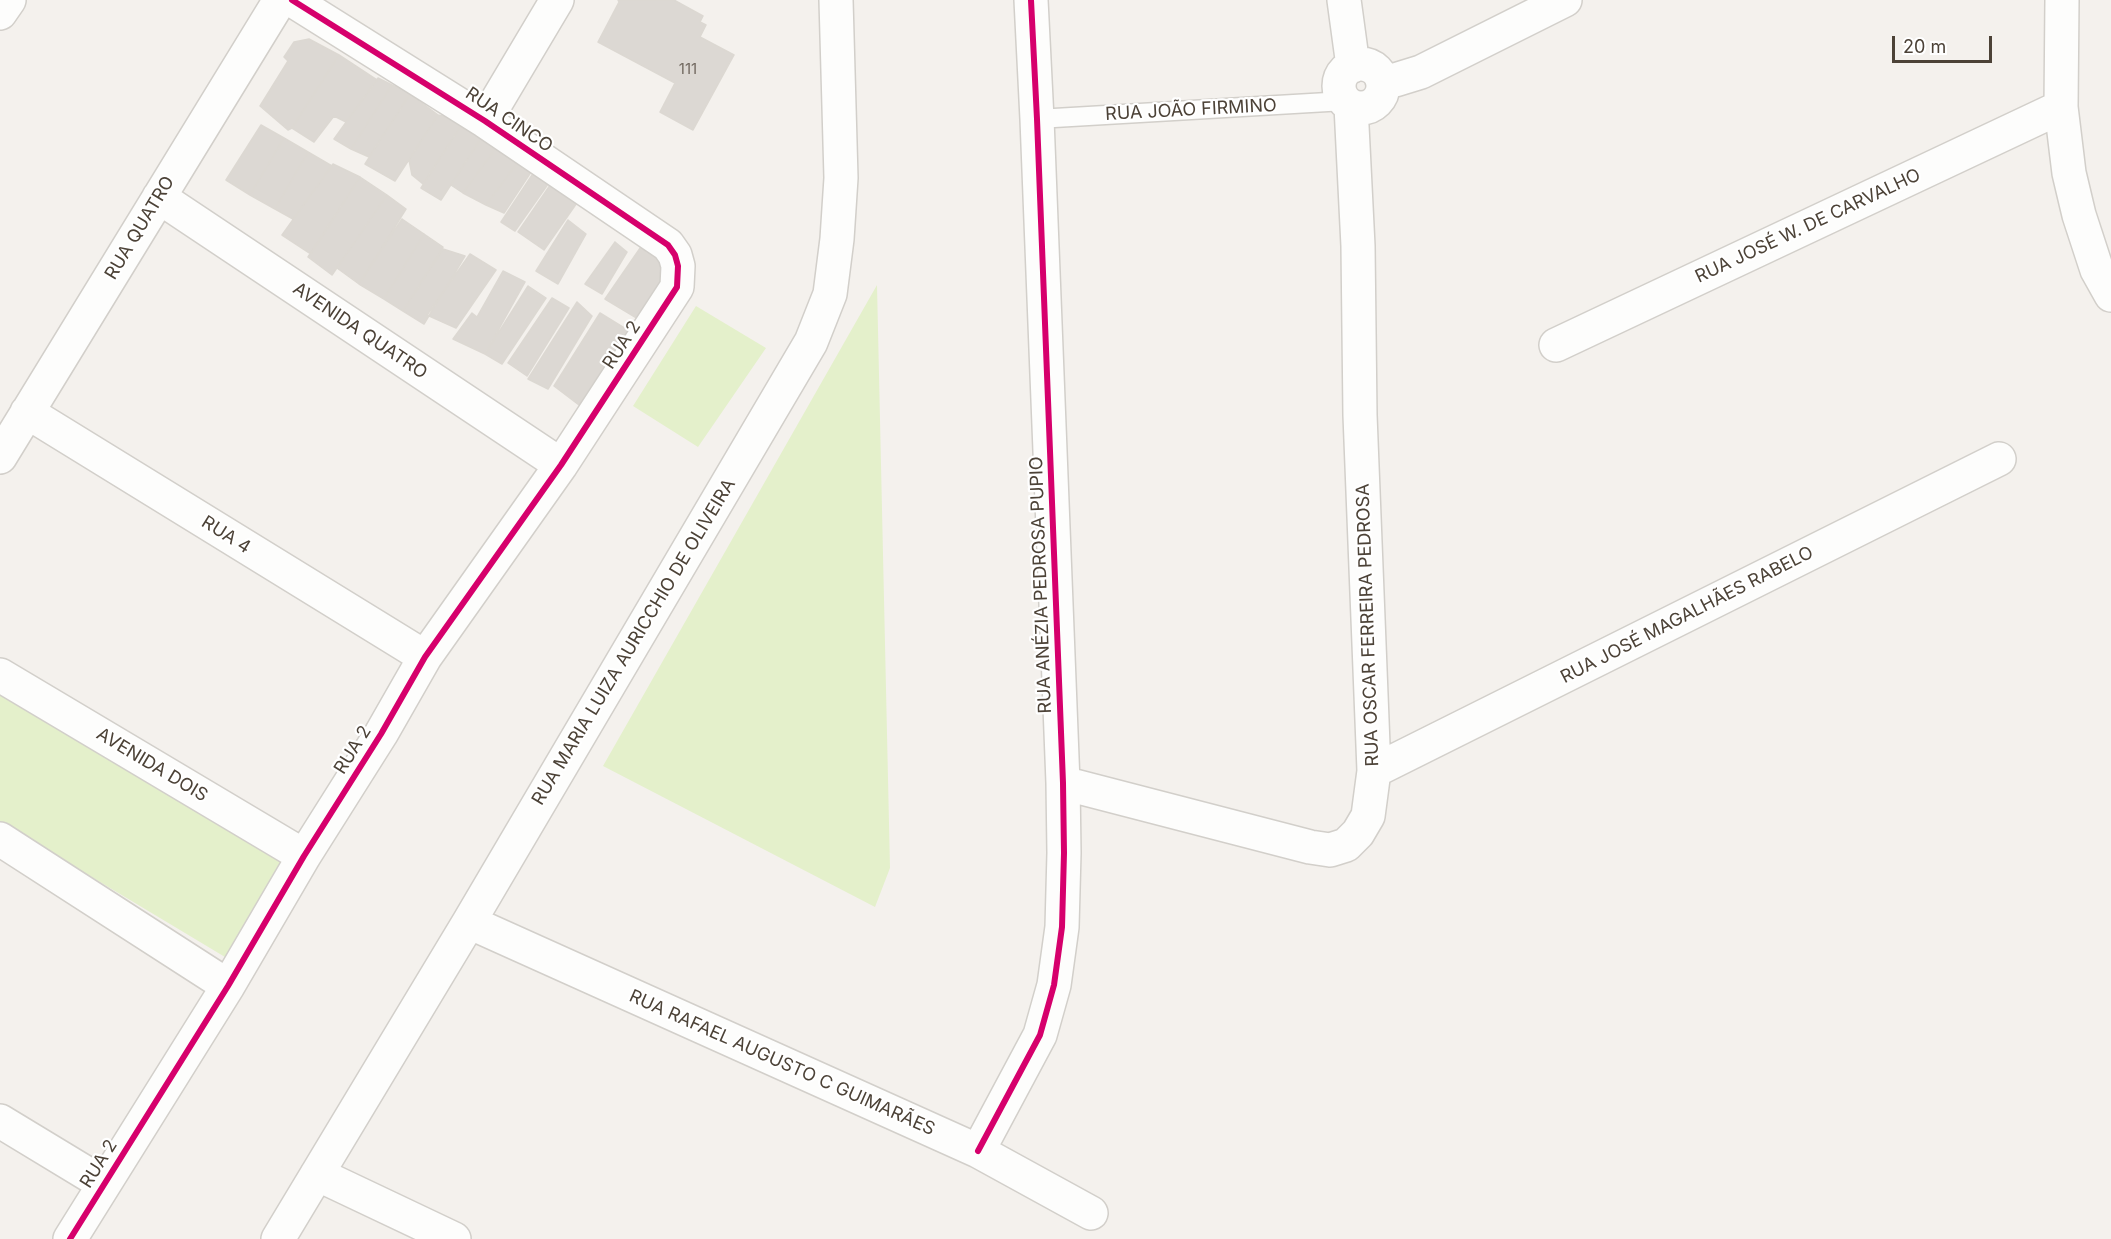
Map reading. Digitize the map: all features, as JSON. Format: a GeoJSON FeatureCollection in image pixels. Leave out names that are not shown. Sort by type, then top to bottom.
{"type":"FeatureCollection","features":[{"type":"Feature","properties":{"kind":"street"},"geometry":{"type":"LineString","coordinates":[[0,13],[9,0]]}},
{"type":"Feature","properties":{"kind":"street","name":"RUA QUATRO"},"geometry":{"type":"LineString","coordinates":[[0,457],[280,0]]}},
{"type":"Feature","properties":{"kind":"street","name":"RUA CINCO"},"geometry":{"type":"LineString","coordinates":[[292,0],[485,121],[668,245],[675,255],[680,274],[677,287]]}},
{"type":"Feature","properties":{"kind":"street"},"geometry":{"type":"LineString","coordinates":[[485,121],[557,0]]}},
{"type":"Feature","properties":{"kind":"street","name":"RUA MARIA LUIZA AURICCHIO DE OLIVEIRA"},"geometry":{"type":"LineString","coordinates":[[278,1239],[469,922],[811,342],[830,294],[837,239],[841,178],[836,0]]}},
{"type":"Feature","properties":{"kind":"street","name":"RUA ANÉZIA PEDROSA PUPIO"},"geometry":{"type":"LineString","coordinates":[[978,1151],[1040,1035],[1054,986],[1062,927],[1063,783],[1037,119],[1030,0]]}},
{"type":"Feature","properties":{"kind":"street"},"geometry":{"type":"LineString","coordinates":[[1344,0],[1353,66]]}},
{"type":"Feature","properties":{"kind":"street"},"geometry":{"type":"LineString","coordinates":[[1382,80],[1395,80],[1415,75],[1565,0]]}},
{"type":"Feature","properties":{"kind":"street"},"geometry":{"type":"LineString","coordinates":[[2062,0],[2061,107],[2069,173],[2079,215],[2097,270],[2111,295]]}},
{"type":"Feature","properties":{"kind":"street"},"geometry":{"type":"LineString","coordinates":[[1367,65],[1379,73],[1382,80],[1382,94],[1372,105],[1365,108],[1348,104],[1341,96],[1339,81],[1347,69],[1353,66],[1367,65]]}},
{"type":"Feature","properties":{"kind":"street","name":"RUA OSCAR FERREIRA PEDROSA"},"geometry":{"type":"LineString","coordinates":[[1063,783],[1310,847],[1330,850],[1346,845],[1358,833],[1368,816],[1374,771],[1360,414],[1358,246],[1348,104]]}},
{"type":"Feature","properties":{"kind":"street","name":"RUA JOSÉ W. DE CARVALHO"},"geometry":{"type":"LineString","coordinates":[[1556,345],[2061,107]]}},
{"type":"Feature","properties":{"kind":"street","name":"AVENIDA QUATRO"},"geometry":{"type":"LineString","coordinates":[[159,197],[561,465]]}},
{"type":"Feature","properties":{"kind":"street","name":"RUA 2"},"geometry":{"type":"LineString","coordinates":[[69,1239],[228,986],[304,856],[381,734],[425,657],[561,465],[677,287]]}},
{"type":"Feature","properties":{"kind":"street","name":"RUA 4"},"geometry":{"type":"LineString","coordinates":[[27,412],[425,657]]}},
{"type":"Feature","properties":{"kind":"street","name":"RUA JOSÉ MAGALHÃES RABELO"},"geometry":{"type":"LineString","coordinates":[[1374,771],[1999,459]]}},
{"type":"Feature","properties":{"kind":"street","name":"AVENIDA DOIS"},"geometry":{"type":"LineString","coordinates":[[0,675],[304,856]]}},
{"type":"Feature","properties":{"kind":"street"},"geometry":{"type":"LineString","coordinates":[[0,839],[228,986]]}},
{"type":"Feature","properties":{"kind":"street","name":"RUA RAFAEL AUGUSTO C GUIMARÃES"},"geometry":{"type":"LineString","coordinates":[[469,922],[978,1151],[1091,1213]]}},
{"type":"Feature","properties":{"kind":"street"},"geometry":{"type":"LineString","coordinates":[[0,1120],[104,1184]]}},
{"type":"Feature","properties":{"kind":"street"},"geometry":{"type":"LineString","coordinates":[[316,1174],[454,1239]]}},
{"type":"Feature","properties":{"kind":"lane","name":"RUA JOÃO FIRMINO"},"geometry":{"type":"LineString","coordinates":[[1037,119],[1348,104]]}},
{"type":"Feature","properties":{"kind":"green space"},"geometry":{"type":"Polygon","coordinates":[[[877,285],[890,868],[875,907],[603,766],[877,285]]]}},
{"type":"Feature","properties":{"kind":"green space"},"geometry":{"type":"Polygon","coordinates":[[[696,306],[766,348],[698,447],[633,406],[696,306]]]}},
{"type":"Feature","properties":{"kind":"green space"},"geometry":{"type":"Polygon","coordinates":[[[0,685],[286,853],[225,957],[0,822],[0,685]]]}},
{"type":"Feature","properties":{"kind":"building"},"geometry":{"type":"Polygon","coordinates":[[[618,0],[674,0],[703,16],[700,22],[706,25],[700,37],[734,55],[693,130],[660,112],[675,83],[598,42],[618,0]]]}},
{"type":"Feature","properties":{"kind":"building"},"geometry":{"type":"Polygon","coordinates":[[[309,39],[339,55],[292,128],[288,130],[260,106],[288,61],[284,57],[294,42],[309,39]]]}},
{"type":"Feature","properties":{"kind":"building"},"geometry":{"type":"Polygon","coordinates":[[[339,55],[377,80],[346,122],[334,116],[314,142],[292,128],[339,55]]]}},
{"type":"Feature","properties":{"kind":"building"},"geometry":{"type":"Polygon","coordinates":[[[378,78],[392,85],[351,149],[334,139],[378,78]]]}},
{"type":"Feature","properties":{"kind":"building"},"geometry":{"type":"Polygon","coordinates":[[[392,85],[410,94],[369,157],[351,149],[392,85]]]}},
{"type":"Feature","properties":{"kind":"building"},"geometry":{"type":"Polygon","coordinates":[[[410,94],[438,115],[395,181],[365,164],[410,94]]]}},
{"type":"Feature","properties":{"kind":"building"},"geometry":{"type":"Polygon","coordinates":[[[438,115],[464,121],[423,184],[412,175],[409,160],[438,115]]]}},
{"type":"Feature","properties":{"kind":"building"},"geometry":{"type":"Polygon","coordinates":[[[464,121],[485,132],[441,200],[421,188],[464,121]]]}},
{"type":"Feature","properties":{"kind":"building"},"geometry":{"type":"Polygon","coordinates":[[[261,125],[284,138],[250,195],[226,180],[261,125]]]}},
{"type":"Feature","properties":{"kind":"building"},"geometry":{"type":"Polygon","coordinates":[[[485,132],[501,141],[463,193],[451,185],[485,132]]]}},
{"type":"Feature","properties":{"kind":"building"},"geometry":{"type":"Polygon","coordinates":[[[284,138],[308,152],[275,209],[250,195],[284,138]]]}},
{"type":"Feature","properties":{"kind":"building"},"geometry":{"type":"Polygon","coordinates":[[[501,141],[521,158],[486,205],[463,193],[501,141]]]}},
{"type":"Feature","properties":{"kind":"building"},"geometry":{"type":"Polygon","coordinates":[[[308,152],[332,166],[293,219],[275,209],[308,152]]]}},
{"type":"Feature","properties":{"kind":"building"},"geometry":{"type":"Polygon","coordinates":[[[521,158],[535,166],[504,213],[486,205],[521,158]]]}},
{"type":"Feature","properties":{"kind":"building"},"geometry":{"type":"Polygon","coordinates":[[[333,164],[360,177],[311,254],[282,235],[333,164]]]}},
{"type":"Feature","properties":{"kind":"building"},"geometry":{"type":"Polygon","coordinates":[[[538,166],[553,177],[515,231],[501,222],[538,166]]]}},
{"type":"Feature","properties":{"kind":"building"},"geometry":{"type":"Polygon","coordinates":[[[360,177],[387,195],[332,275],[308,257],[360,177]]]}},
{"type":"Feature","properties":{"kind":"building"},"geometry":{"type":"Polygon","coordinates":[[[555,178],[581,197],[544,250],[518,232],[555,178]]]}},
{"type":"Feature","properties":{"kind":"building"},"geometry":{"type":"Polygon","coordinates":[[[387,195],[406,209],[359,284],[337,268],[387,195]]]}},
{"type":"Feature","properties":{"kind":"building"},"geometry":{"type":"Polygon","coordinates":[[[402,219],[424,234],[384,299],[359,284],[402,219]]]}},
{"type":"Feature","properties":{"kind":"building"},"geometry":{"type":"Polygon","coordinates":[[[568,220],[586,234],[558,284],[536,271],[568,220]]]}},
{"type":"Feature","properties":{"kind":"building"},"geometry":{"type":"Polygon","coordinates":[[[424,234],[443,247],[403,311],[384,299],[424,234]]]}},
{"type":"Feature","properties":{"kind":"building"},"geometry":{"type":"Polygon","coordinates":[[[645,241],[674,263],[645,323],[605,299],[645,241]]]}},
{"type":"Feature","properties":{"kind":"building"},"geometry":{"type":"Polygon","coordinates":[[[615,242],[627,252],[602,294],[585,284],[615,242]]]}},
{"type":"Feature","properties":{"kind":"building"},"geometry":{"type":"Polygon","coordinates":[[[443,249],[465,256],[424,324],[403,311],[443,249]]]}},
{"type":"Feature","properties":{"kind":"building"},"geometry":{"type":"Polygon","coordinates":[[[470,254],[496,270],[456,328],[427,315],[470,254]]]}},
{"type":"Feature","properties":{"kind":"building"},"geometry":{"type":"Polygon","coordinates":[[[503,271],[525,282],[485,354],[453,339],[472,313],[477,317],[503,271]]]}},
{"type":"Feature","properties":{"kind":"building"},"geometry":{"type":"Polygon","coordinates":[[[528,286],[546,298],[502,364],[485,354],[528,286]]]}},
{"type":"Feature","properties":{"kind":"building"},"geometry":{"type":"Polygon","coordinates":[[[552,298],[569,308],[527,376],[508,363],[552,298]]]}},
{"type":"Feature","properties":{"kind":"building"},"geometry":{"type":"Polygon","coordinates":[[[577,302],[592,316],[548,389],[528,379],[577,302]]]}},
{"type":"Feature","properties":{"kind":"building"},"geometry":{"type":"Polygon","coordinates":[[[600,313],[634,334],[579,405],[554,386],[600,313]]]}},
{"type":"Feature","properties":{"kind":"cycle path"},"geometry":{"type":"LineString","coordinates":[[70,1239],[228,986],[304,856],[381,734],[425,657],[561,465],[677,287],[678,266],[675,255],[668,245],[485,121],[292,0]]}},
{"type":"Feature","properties":{"kind":"cycle path"},"geometry":{"type":"LineString","coordinates":[[978,1151],[1040,1035],[1054,985],[1062,927],[1063,783],[1031,0]]}}]}
